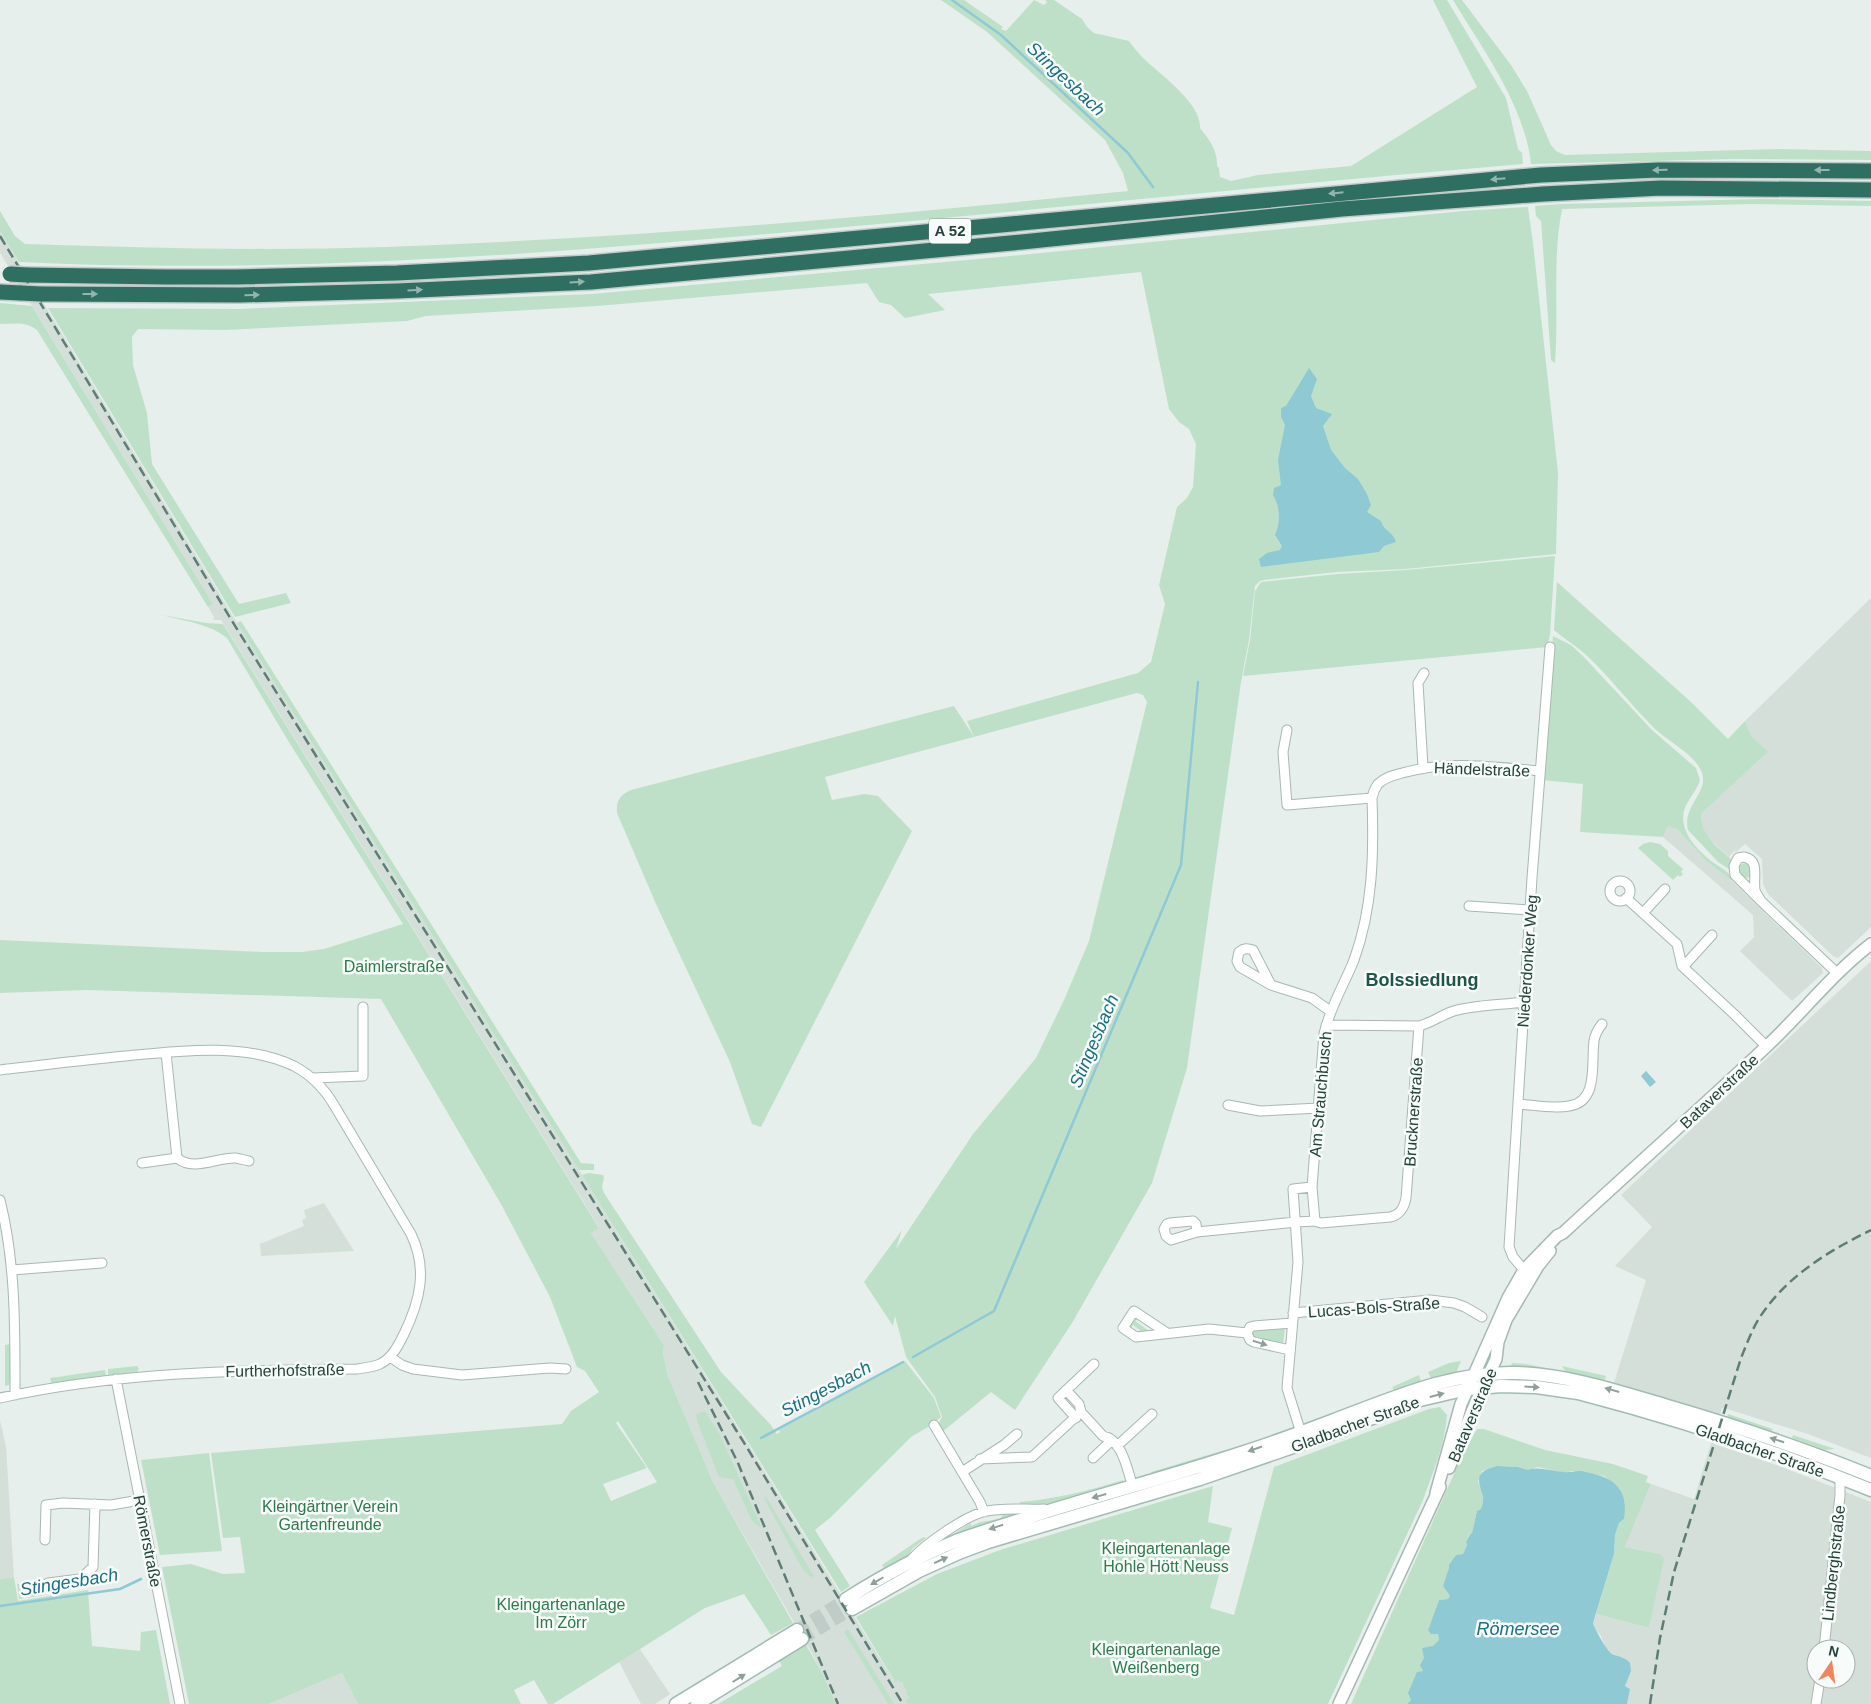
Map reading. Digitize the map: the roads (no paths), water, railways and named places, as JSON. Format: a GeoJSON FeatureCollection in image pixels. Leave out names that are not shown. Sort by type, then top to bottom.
{"type":"FeatureCollection","features":[{"type":"Feature","properties":{"kind":"highway","name":"A 52"},"geometry":{"type":"LineString","coordinates":[[5,274],[165,277],[257,276],[397,273],[589,263],[1541,175],[1658,170],[1871,171]]}},
{"type":"Feature","properties":{"kind":"highway","name":"A 52"},"geometry":{"type":"LineString","coordinates":[[0,292],[240,295],[397,291],[590,282],[1022,242],[1342,209],[1543,194],[1661,188],[1871,190]]}},
{"type":"Feature","properties":{"kind":"main road","name":"Gladbacher Straße"},"geometry":{"type":"LineString","coordinates":[[1871,1476],[1752,1432],[1608,1388],[1537,1374],[1474,1376],[1437,1383],[1410,1391],[1301,1433],[1133,1487],[983,1531],[908,1563],[849,1604],[970,1548],[1200,1479],[1334,1433],[1420,1400],[1467,1388],[1536,1387],[1578,1393],[1745,1442],[1871,1490]]}},
{"type":"Feature","properties":{"kind":"main road"},"geometry":{"type":"LineString","coordinates":[[1839,1463],[1840,1478]]}},
{"type":"Feature","properties":{"kind":"main road"},"geometry":{"type":"LineString","coordinates":[[676,1704],[799,1635],[697,1704]]}},
{"type":"Feature","properties":{"kind":"street","name":"Niederdonker Weg"},"geometry":{"type":"LineString","coordinates":[[1524,1270],[1513,1257],[1509,1247],[1530,910],[1550,647]]}},
{"type":"Feature","properties":{"kind":"street","name":"Händelstraße"},"geometry":{"type":"LineString","coordinates":[[1423,767],[1418,683],[1424,673]]}},
{"type":"Feature","properties":{"kind":"street"},"geometry":{"type":"LineString","coordinates":[[1288,730],[1283,752],[1287,805],[1372,798]]}},
{"type":"Feature","properties":{"kind":"street","name":"Händelstraße"},"geometry":{"type":"LineString","coordinates":[[1372,798],[1377,785],[1384,780],[1423,767],[1463,765],[1540,771]]}},
{"type":"Feature","properties":{"kind":"street","name":"Am Strauchbusch"},"geometry":{"type":"LineString","coordinates":[[1315,1221],[1312,1187],[1326,1025],[1330,1010],[1354,960],[1369,901],[1373,869],[1372,798]]}},
{"type":"Feature","properties":{"kind":"street"},"geometry":{"type":"LineString","coordinates":[[1761,901],[1755,889],[1754,865],[1752,861],[1744,856],[1738,858],[1734,866],[1735,875],[1761,901],[1838,974]]}},
{"type":"Feature","properties":{"kind":"street"},"geometry":{"type":"LineString","coordinates":[[1643,914],[1665,889]]}},
{"type":"Feature","properties":{"kind":"street"},"geometry":{"type":"LineString","coordinates":[[1626,898],[1678,946],[1680,962],[1683,967],[1766,1046]]}},
{"type":"Feature","properties":{"kind":"street"},"geometry":{"type":"LineString","coordinates":[[1469,906],[1530,910]]}},
{"type":"Feature","properties":{"kind":"street"},"geometry":{"type":"LineString","coordinates":[[1683,967],[1712,934]]}},
{"type":"Feature","properties":{"kind":"street","name":"Bataverstraße"},"geometry":{"type":"LineString","coordinates":[[1436,1493],[1467,1388],[1508,1298],[1524,1270],[1550,1243],[1766,1046],[1871,944]]}},
{"type":"Feature","properties":{"kind":"street"},"geometry":{"type":"LineString","coordinates":[[1271,985],[1312,998],[1330,1010]]}},
{"type":"Feature","properties":{"kind":"street"},"geometry":{"type":"LineString","coordinates":[[1326,1025],[1419,1026],[1431,1023],[1450,1012],[1460,1009],[1524,1002]]}},
{"type":"Feature","properties":{"kind":"street"},"geometry":{"type":"LineString","coordinates":[[312,1078],[363,1076],[363,1006]]}},
{"type":"Feature","properties":{"kind":"street"},"geometry":{"type":"LineString","coordinates":[[1519,1104],[1567,1107],[1585,1098],[1591,1084],[1594,1039],[1602,1024]]}},
{"type":"Feature","properties":{"kind":"street","name":"Brucknerstraße"},"geometry":{"type":"LineString","coordinates":[[1315,1221],[1321,1224],[1394,1216],[1401,1211],[1406,1198],[1419,1026]]}},
{"type":"Feature","properties":{"kind":"street"},"geometry":{"type":"LineString","coordinates":[[0,1070],[166,1053],[215,1050],[260,1056],[293,1065],[312,1078],[328,1095],[411,1234],[418,1251],[421,1279],[417,1304],[390,1357],[402,1365],[413,1369],[462,1375],[550,1368],[566,1369]]}},
{"type":"Feature","properties":{"kind":"street"},"geometry":{"type":"LineString","coordinates":[[166,1053],[177,1158]]}},
{"type":"Feature","properties":{"kind":"street"},"geometry":{"type":"LineString","coordinates":[[1228,1105],[1260,1111],[1318,1108]]}},
{"type":"Feature","properties":{"kind":"street"},"geometry":{"type":"LineString","coordinates":[[142,1163],[177,1158],[186,1164],[236,1158],[248,1161]]}},
{"type":"Feature","properties":{"kind":"street"},"geometry":{"type":"LineString","coordinates":[[1274,1454],[1293,1445],[1299,1440],[1301,1433],[1286,1388],[1298,1262],[1293,1189],[1312,1187]]}},
{"type":"Feature","properties":{"kind":"street"},"geometry":{"type":"LineString","coordinates":[[0,1200],[12,1270],[15,1395]]}},
{"type":"Feature","properties":{"kind":"street"},"geometry":{"type":"LineString","coordinates":[[1197,1232],[1315,1221]]}},
{"type":"Feature","properties":{"kind":"street","name":"Bataverstraße"},"geometry":{"type":"LineString","coordinates":[[1339,1704],[1436,1493],[1446,1477],[1496,1359],[1498,1342],[1506,1320],[1538,1266],[1563,1233]]}},
{"type":"Feature","properties":{"kind":"street"},"geometry":{"type":"LineString","coordinates":[[12,1270],[102,1264]]}},
{"type":"Feature","properties":{"kind":"street"},"geometry":{"type":"LineString","coordinates":[[1506,1320],[1524,1281],[1524,1270],[1538,1266]]}},
{"type":"Feature","properties":{"kind":"street","name":"Lucas-Bols-Straße"},"geometry":{"type":"LineString","coordinates":[[1247,1333],[1250,1327],[1292,1318],[1430,1300],[1442,1300],[1465,1307],[1482,1317]]}},
{"type":"Feature","properties":{"kind":"street"},"geometry":{"type":"LineString","coordinates":[[1167,1333],[1209,1329],[1247,1333],[1250,1340],[1254,1342],[1290,1350]]}},
{"type":"Feature","properties":{"kind":"street","name":"Furtherhofstraße"},"geometry":{"type":"LineString","coordinates":[[0,1398],[116,1379],[188,1372],[357,1369],[379,1365],[390,1357]]}},
{"type":"Feature","properties":{"kind":"street"},"geometry":{"type":"LineString","coordinates":[[1094,1364],[1058,1398],[1104,1436],[1108,1437],[1121,1450],[1133,1487]]}},
{"type":"Feature","properties":{"kind":"street","name":"Römerstraße"},"geometry":{"type":"LineString","coordinates":[[116,1379],[180,1704]]}},
{"type":"Feature","properties":{"kind":"street"},"geometry":{"type":"LineString","coordinates":[[1093,1458],[1152,1414]]}},
{"type":"Feature","properties":{"kind":"street"},"geometry":{"type":"LineString","coordinates":[[980,1459],[1032,1457],[1078,1415]]}},
{"type":"Feature","properties":{"kind":"street"},"geometry":{"type":"LineString","coordinates":[[934,1424],[984,1512]]}},
{"type":"Feature","properties":{"kind":"street"},"geometry":{"type":"LineString","coordinates":[[962,1472],[1004,1445],[1017,1434]]}},
{"type":"Feature","properties":{"kind":"street","name":"Lindberghstraße"},"geometry":{"type":"LineString","coordinates":[[1825,1639],[1840,1478]]}},
{"type":"Feature","properties":{"kind":"street"},"geometry":{"type":"LineString","coordinates":[[45,1540],[46,1505],[63,1503],[111,1505],[140,1500]]}},
{"type":"Feature","properties":{"kind":"street"},"geometry":{"type":"LineString","coordinates":[[48,1583],[80,1579],[93,1567],[95,1504]]}},
{"type":"Feature","properties":{"kind":"street","name":"Gladbacher Straße"},"geometry":{"type":"LineString","coordinates":[[908,1563],[926,1545],[972,1516],[984,1512],[1060,1508]]}},
{"type":"Feature","properties":{"kind":"street"},"geometry":{"type":"LineString","coordinates":[[1816,1704],[1818,1689]]}},
{"type":"Feature","properties":{"kind":"water"},"geometry":{"type":"Polygon","coordinates":[[[1309,368],[1317,379],[1311,396],[1316,408],[1332,414],[1323,426],[1331,450],[1345,468],[1358,479],[1367,494],[1371,505],[1367,512],[1381,521],[1382,525],[1395,538],[1396,542],[1384,546],[1379,552],[1261,567],[1259,559],[1267,553],[1280,550],[1282,546],[1275,535],[1279,514],[1273,495],[1274,488],[1281,485],[1278,460],[1285,425],[1281,417],[1281,408],[1286,406],[1309,368]]]}},
{"type":"Feature","properties":{"kind":"water"},"geometry":{"type":"Polygon","coordinates":[[[1646,1071],[1656,1082],[1650,1087],[1641,1076],[1646,1071]]]}},
{"type":"Feature","properties":{"kind":"water","name":"Römersee"},"geometry":{"type":"Polygon","coordinates":[[[1497,1466],[1518,1467],[1529,1470],[1539,1468],[1566,1472],[1583,1471],[1610,1480],[1620,1489],[1625,1502],[1624,1519],[1619,1523],[1615,1535],[1614,1554],[1593,1623],[1610,1652],[1630,1663],[1631,1671],[1625,1686],[1630,1689],[1627,1704],[1407,1704],[1411,1700],[1408,1693],[1417,1672],[1423,1671],[1420,1665],[1424,1658],[1422,1648],[1433,1646],[1439,1640],[1438,1634],[1431,1634],[1428,1630],[1439,1600],[1448,1599],[1450,1596],[1443,1586],[1449,1565],[1456,1555],[1463,1554],[1467,1545],[1466,1542],[1472,1533],[1477,1511],[1481,1509],[1483,1498],[1479,1480],[1481,1473],[1497,1466]]]}},
{"type":"Feature","properties":{"kind":"waterway","name":"Stingesbach"},"geometry":{"type":"LineString","coordinates":[[952,0],[1001,35],[1128,153],[1153,187]]}},
{"type":"Feature","properties":{"kind":"waterway","name":"Stingesbach"},"geometry":{"type":"LineString","coordinates":[[913,1357],[994,1311],[1181,865],[1198,682]]}},
{"type":"Feature","properties":{"kind":"waterway","name":"Stingesbach"},"geometry":{"type":"LineString","coordinates":[[761,1438],[903,1362]]}},
{"type":"Feature","properties":{"kind":"waterway","name":"Stingesbach"},"geometry":{"type":"LineString","coordinates":[[0,1606],[120,1589],[141,1579]]}},
{"type":"Feature","properties":{"kind":"tunnel"},"geometry":{"type":"LineString","coordinates":[[797,1630],[846,1599]]}},
{"type":"Feature","properties":{"kind":"tunnel"},"geometry":{"type":"LineString","coordinates":[[802,1639],[852,1609]]}},
{"type":"Feature","properties":{"kind":"railway"},"geometry":{"type":"LineString","coordinates":[[0,236],[232,621],[746,1446],[903,1704]]}},
{"type":"Feature","properties":{"kind":"railway"},"geometry":{"type":"LineString","coordinates":[[1650,1704],[1660,1638],[1674,1572],[1741,1358],[1753,1329],[1769,1305],[1794,1278],[1839,1247],[1871,1230]]}},
{"type":"Feature","properties":{"kind":"railway"},"geometry":{"type":"LineString","coordinates":[[698,1382],[738,1463],[838,1704]]}},
{"type":"Feature","properties":{"kind":"district","name":"Bolssiedlung"},"geometry":{"type":"Point","coordinates":[1422,980]}},
{"type":"Feature","properties":{"kind":"park label","name":"Daimlerstraße"},"geometry":{"type":"Point","coordinates":[394,966]}},
{"type":"Feature","properties":{"kind":"park label","name":"Kleingärtner Verein Gartenfreunde"},"geometry":{"type":"Point","coordinates":[330,1515]}},
{"type":"Feature","properties":{"kind":"park label","name":"Kleingartenanlage Hohle Hött Neuss"},"geometry":{"type":"Point","coordinates":[1166,1557]}},
{"type":"Feature","properties":{"kind":"park label","name":"Kleingartenanlage Im Zörr"},"geometry":{"type":"Point","coordinates":[561,1613]}},
{"type":"Feature","properties":{"kind":"park label","name":"Kleingartenanlage Weißenberg"},"geometry":{"type":"Point","coordinates":[1156,1658]}}]}
